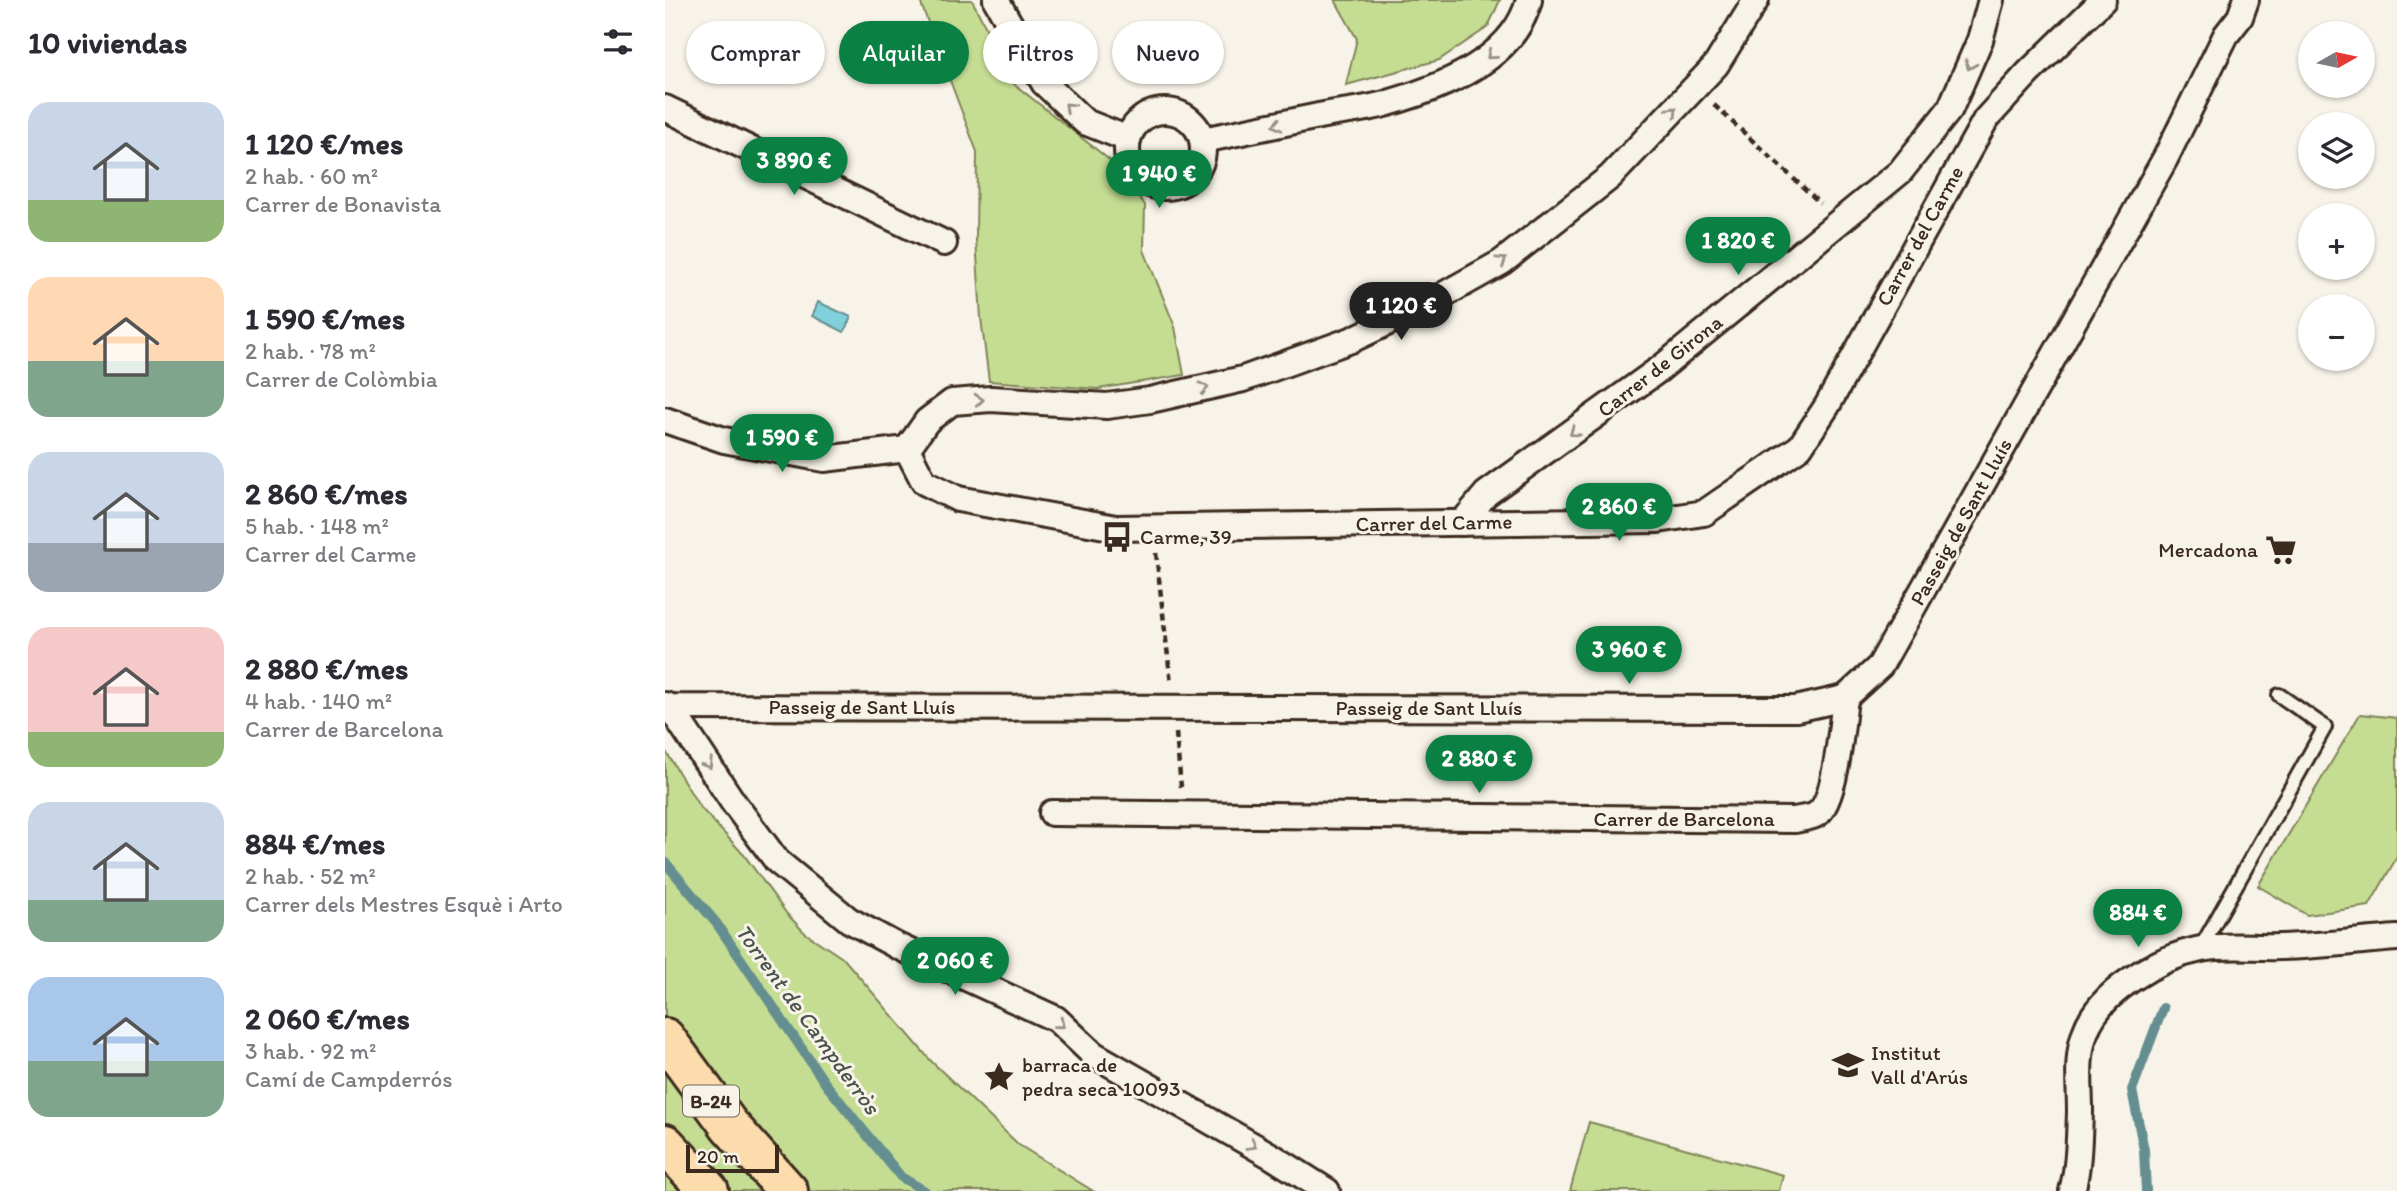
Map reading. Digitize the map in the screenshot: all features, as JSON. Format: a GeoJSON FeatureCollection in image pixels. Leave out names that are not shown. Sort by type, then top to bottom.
{"type":"FeatureCollection","features":[{"type":"Feature","properties":{"kind":"highway","name":"B-24"},"geometry":{"type":"LineString","coordinates":[[665,1038],[729,1125],[788,1191]]}},
{"type":"Feature","properties":{"kind":"highway"},"geometry":{"type":"LineString","coordinates":[[665,1144],[709,1191]]}},
{"type":"Feature","properties":{"kind":"street"},"geometry":{"type":"LineString","coordinates":[[996,0],[1044,83],[1085,122],[1128,139]]}},
{"type":"Feature","properties":{"kind":"street"},"geometry":{"type":"LineString","coordinates":[[1203,140],[1386,104],[1432,88],[1491,57],[1513,33],[1529,0]]}},
{"type":"Feature","properties":{"kind":"street"},"geometry":{"type":"LineString","coordinates":[[665,420],[724,440],[824,459],[907,449],[927,421],[952,402],[991,399],[1107,406],[1150,400],[1243,379],[1351,340],[1429,303],[1502,262],[1610,177],[1716,65],[1756,0]]}},
{"type":"Feature","properties":{"kind":"street","name":"Carrer de Girona"},"geometry":{"type":"LineString","coordinates":[[1462,523],[1486,494],[1661,368],[1899,172],[1950,110],[1980,40],[1991,0]]}},
{"type":"Feature","properties":{"kind":"street","name":"Carrer del Carme"},"geometry":{"type":"LineString","coordinates":[[907,449],[924,482],[958,499],[1117,528],[1658,520],[1704,513],[1800,447],[1828,406],[1986,119],[2103,0]]}},
{"type":"Feature","properties":{"kind":"street","name":"Passeig de Sant Lluís"},"geometry":{"type":"LineString","coordinates":[[2226,35],[2229,0]]}},
{"type":"Feature","properties":{"kind":"street","name":"Passeig de Sant Lluís"},"geometry":{"type":"LineString","coordinates":[[668,706],[1796,709],[1845,698],[1880,666],[2165,159],[2226,35],[2240,17],[2246,0]]}},
{"type":"Feature","properties":{"kind":"street"},"geometry":{"type":"LineString","coordinates":[[665,108],[944,243]]}},
{"type":"Feature","properties":{"kind":"street"},"geometry":{"type":"LineString","coordinates":[[1169,111],[1189,119],[1203,140],[1201,164],[1194,176],[1174,187],[1156,187],[1140,179],[1129,164],[1126,151],[1133,126],[1153,112],[1169,111]]}},
{"type":"Feature","properties":{"kind":"street","name":"Carrer de Barcelona"},"geometry":{"type":"LineString","coordinates":[[1052,813],[1795,820],[1816,815],[1828,800],[1838,754],[1845,698]]}},
{"type":"Feature","properties":{"kind":"street"},"geometry":{"type":"LineString","coordinates":[[668,706],[777,861],[849,920],[897,946],[1056,1019],[1093,1054],[1327,1191]]}},
{"type":"Feature","properties":{"kind":"street"},"geometry":{"type":"LineString","coordinates":[[2072,1191],[2080,1114],[2078,1064],[2085,1031],[2101,1005],[2122,985],[2153,967],[2199,949],[2228,946],[2281,947],[2397,938]]}},
{"type":"Feature","properties":{"kind":"lane"},"geometry":{"type":"LineString","coordinates":[[2199,949],[2325,727],[2279,695]]}},
{"type":"Feature","properties":{"kind":"path"},"geometry":{"type":"LineString","coordinates":[[1695,88],[1841,222]]}},
{"type":"Feature","properties":{"kind":"path"},"geometry":{"type":"LineString","coordinates":[[1153,527],[1174,708],[1183,815]]}},
{"type":"Feature","properties":{"kind":"green space"},"geometry":{"type":"Polygon","coordinates":[[[972,0],[983,22],[983,84],[1014,84],[1112,162],[1145,205],[1144,250],[1175,327],[1184,375],[1098,389],[989,381],[981,318],[976,240],[977,152],[951,84],[969,84],[969,21],[928,21],[920,1],[972,0]]]}},
{"type":"Feature","properties":{"kind":"green space"},"geometry":{"type":"Polygon","coordinates":[[[1335,0],[1500,0],[1488,27],[1439,60],[1346,85],[1357,39],[1335,0]]]}},
{"type":"Feature","properties":{"kind":"green space"},"geometry":{"type":"Polygon","coordinates":[[[2360,714],[2397,718],[2397,857],[2369,906],[2307,915],[2258,886],[2360,714]]]}},
{"type":"Feature","properties":{"kind":"green space"},"geometry":{"type":"Polygon","coordinates":[[[665,750],[699,806],[744,855],[787,914],[805,933],[844,959],[931,1061],[1019,1145],[1093,1191],[665,1191],[665,750]]]}},
{"type":"Feature","properties":{"kind":"green space"},"geometry":{"type":"Polygon","coordinates":[[[1589,1122],[1783,1175],[1779,1191],[1570,1191],[1589,1122]]]}},
{"type":"Feature","properties":{"kind":"water"},"geometry":{"type":"Polygon","coordinates":[[[818,302],[851,317],[844,332],[812,316],[818,302]]]}},
{"type":"Feature","properties":{"kind":"waterway","name":"Torrent de Campderròs"},"geometry":{"type":"LineString","coordinates":[[665,862],[717,924],[825,1083],[901,1177],[925,1191]]}},
{"type":"Feature","properties":{"kind":"waterway"},"geometry":{"type":"LineString","coordinates":[[2146,1191],[2144,1150],[2132,1090],[2163,1008]]}},
{"type":"Feature","properties":{"kind":"place","name":"Carme, 39"},"geometry":{"type":"Point","coordinates":[1117,537]}},
{"type":"Feature","properties":{"kind":"place","name":"Mercadona"},"geometry":{"type":"Point","coordinates":[2281,550]}},
{"type":"Feature","properties":{"kind":"place","name":"Institut Vall d'Arús"},"geometry":{"type":"Point","coordinates":[1848,1065]}},
{"type":"Feature","properties":{"kind":"place","name":"barraca de pedra seca 10093"},"geometry":{"type":"Point","coordinates":[999,1077]}}]}
